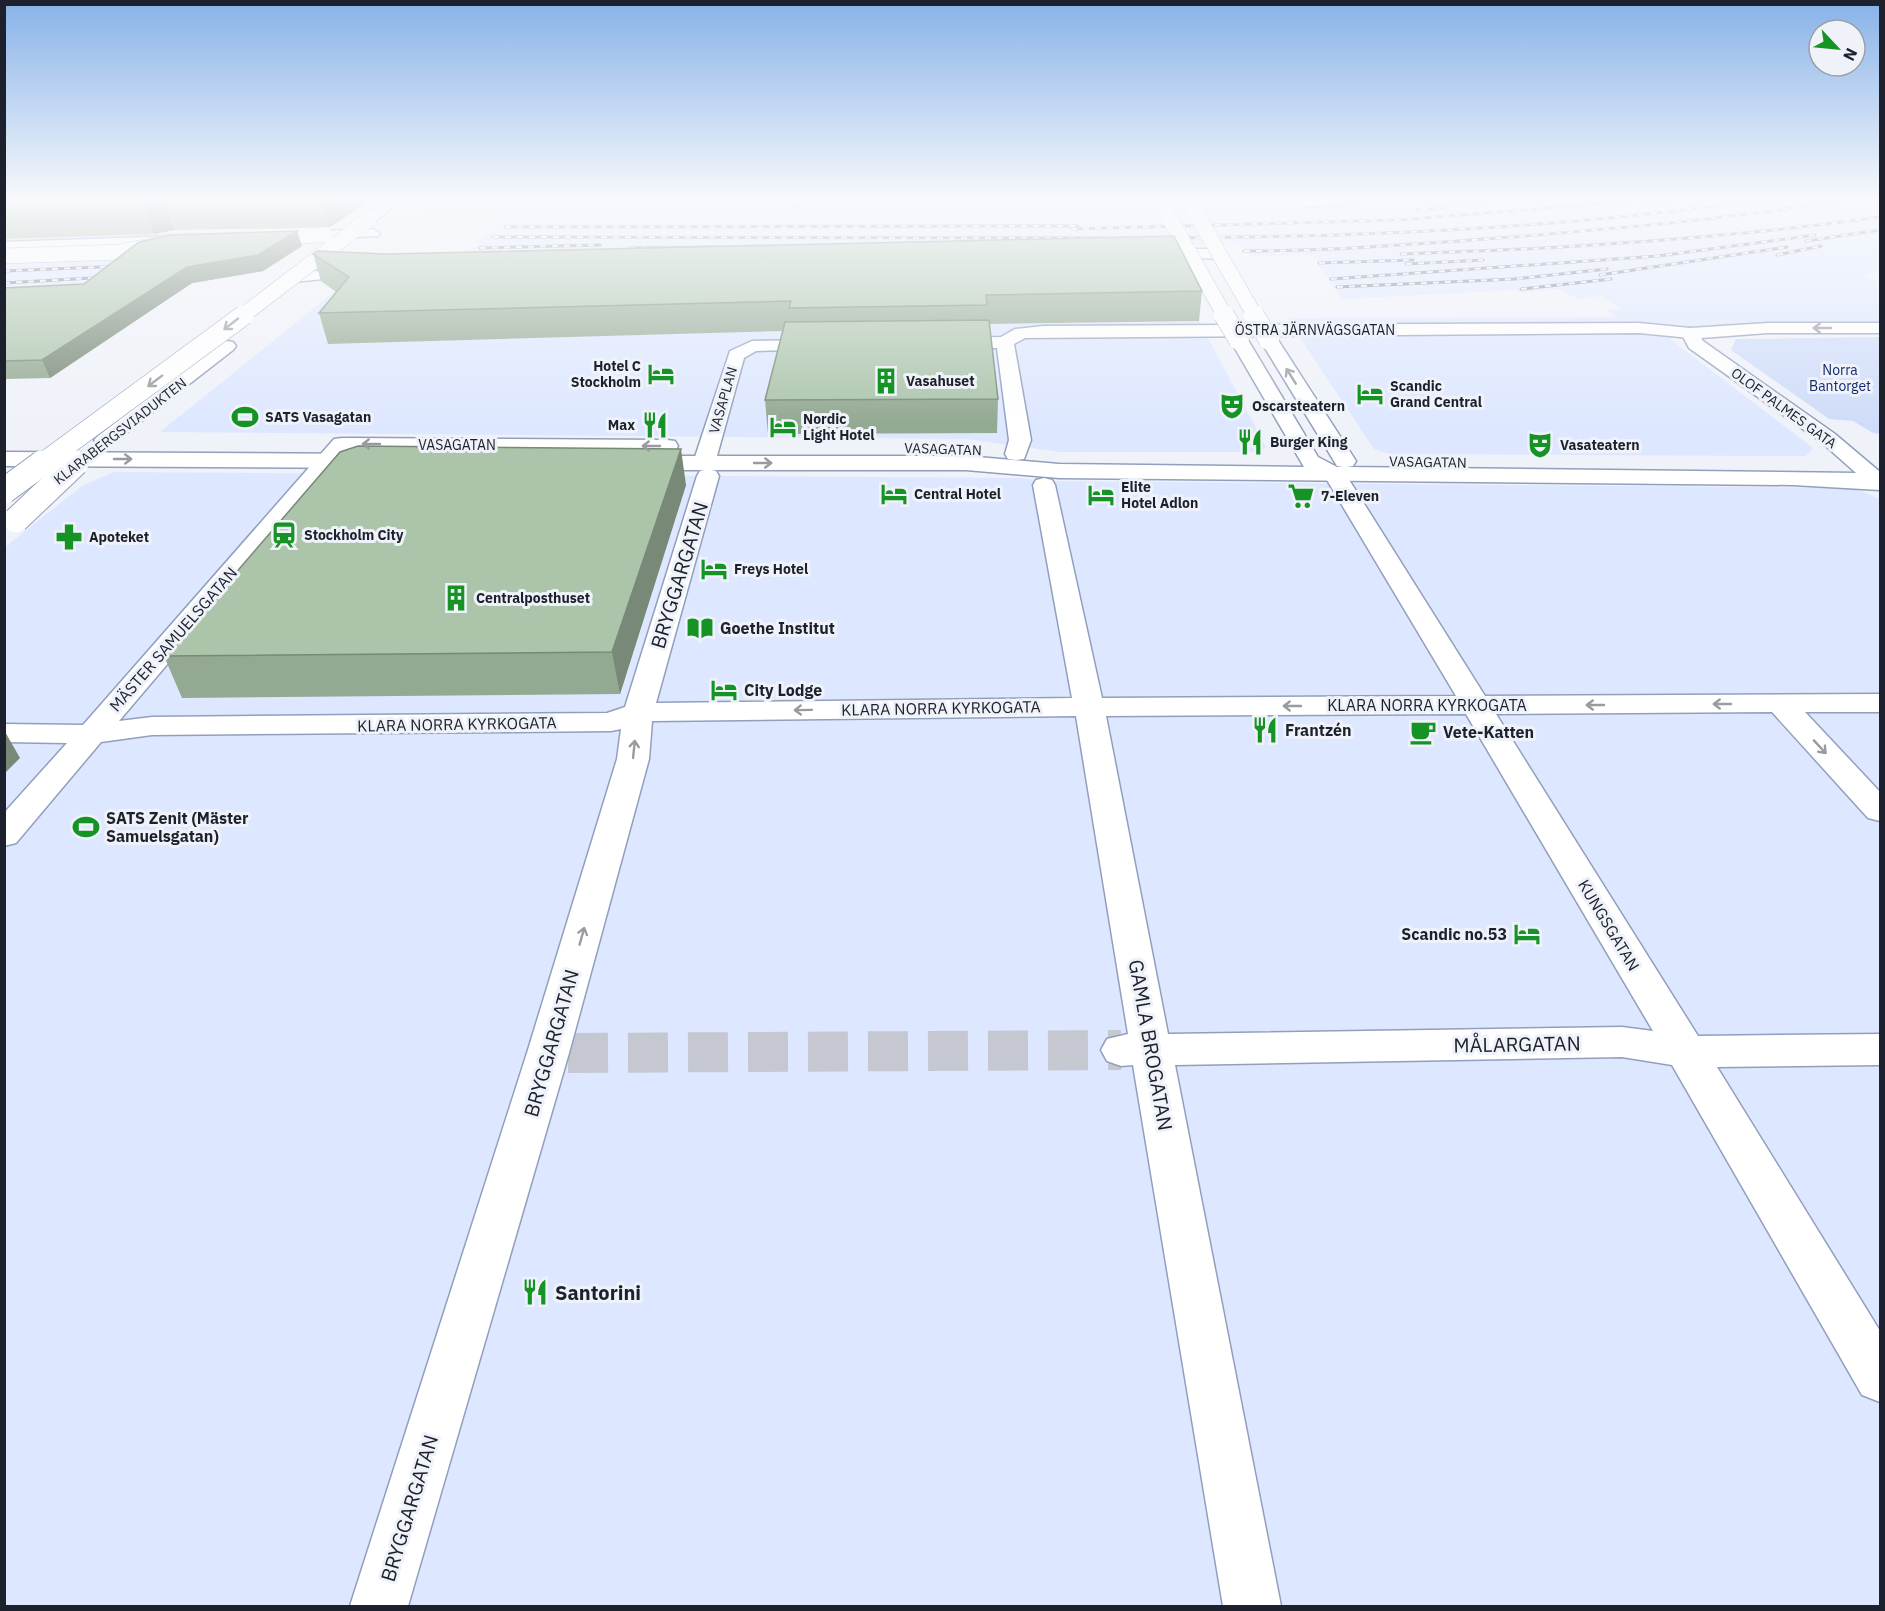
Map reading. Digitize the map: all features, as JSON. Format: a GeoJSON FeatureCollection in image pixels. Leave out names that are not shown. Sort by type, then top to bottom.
{"type":"FeatureCollection","features":[{"type":"Feature","properties":{"kind":"main road"},"geometry":{"type":"LineString","coordinates":[[1201,275],[1310,461]]}},
{"type":"Feature","properties":{"kind":"main road","name":"KUNGSGATAN"},"geometry":{"type":"LineString","coordinates":[[1231,275],[1476,705],[1881,1377]]}},
{"type":"Feature","properties":{"kind":"main road"},"geometry":{"type":"LineString","coordinates":[[293,276],[317,276]]}},
{"type":"Feature","properties":{"kind":"main road","name":"KLARABERGSVIADUKTEN"},"geometry":{"type":"LineString","coordinates":[[4,491],[202,346],[293,276]]}},
{"type":"Feature","properties":{"kind":"main road","name":"KLARABERGSVIADUKTEN"},"geometry":{"type":"LineString","coordinates":[[10,525],[65,471],[317,276]]}},
{"type":"Feature","properties":{"kind":"main road","name":"ÖSTRA JÄRNVÄGSGATAN"},"geometry":{"type":"LineString","coordinates":[[924,343],[1005,342],[1020,333],[1043,331],[1639,328],[1690,333],[1768,328],[1881,328]]}},
{"type":"Feature","properties":{"kind":"main road","name":"OLOF PALMES GATA"},"geometry":{"type":"LineString","coordinates":[[1690,333],[1695,344],[1828,438],[1876,477]]}},
{"type":"Feature","properties":{"kind":"main road"},"geometry":{"type":"LineString","coordinates":[[966,463],[1016,454],[1020,440],[1005,342]]}},
{"type":"Feature","properties":{"kind":"main road","name":"VASAPLAN"},"geometry":{"type":"LineString","coordinates":[[707,462],[736,356],[752,346],[844,344]]}},
{"type":"Feature","properties":{"kind":"main road"},"geometry":{"type":"LineString","coordinates":[[202,346],[227,346]]}},
{"type":"Feature","properties":{"kind":"main road","name":"VASAGATAN"},"geometry":{"type":"LineString","coordinates":[[4,442],[707,462],[966,463],[1059,471],[1340,468],[1793,478],[1876,477]]}},
{"type":"Feature","properties":{"kind":"main road","name":"VASAGATAN"},"geometry":{"type":"LineString","coordinates":[[707,462],[946,447],[1060,459],[1310,461]]}},
{"type":"Feature","properties":{"kind":"main road","name":"VASAGATAN"},"geometry":{"type":"LineString","coordinates":[[4,459],[335,452]]}},
{"type":"Feature","properties":{"kind":"main road","name":"MÄSTER SAMUELSGATAN"},"geometry":{"type":"LineString","coordinates":[[4,834],[335,452]]}},
{"type":"Feature","properties":{"kind":"main road","name":"KUNGSGATAN"},"geometry":{"type":"LineString","coordinates":[[1310,461],[1340,468]]}},
{"type":"Feature","properties":{"kind":"main road","name":"BRYGGARGATAN"},"geometry":{"type":"LineString","coordinates":[[379,1606],[558,1053],[633,759],[638,712],[680,573],[707,462]]}},
{"type":"Feature","properties":{"kind":"main road","name":"GAMLA BROGATAN"},"geometry":{"type":"LineString","coordinates":[[1044,485],[1089,706],[1137,1050],[1252,1606]]}},
{"type":"Feature","properties":{"kind":"main road","name":"KLARA NORRA KYRKOGATA"},"geometry":{"type":"LineString","coordinates":[[4,733],[90,734],[152,726],[611,722],[638,712],[1089,706],[1881,703]]}},
{"type":"Feature","properties":{"kind":"main road"},"geometry":{"type":"LineString","coordinates":[[1780,704],[1881,811]]}},
{"type":"Feature","properties":{"kind":"main road","name":"MÅLARGATAN"},"geometry":{"type":"LineString","coordinates":[[1137,1050],[1622,1042],[1686,1052],[1881,1049]]}},
{"type":"Feature","properties":{"kind":"shaded area"},"geometry":{"type":"Polygon","coordinates":[[[5,275],[132,275],[121,283],[5,305],[5,275]]]}},
{"type":"Feature","properties":{"kind":"shaded area"},"geometry":{"type":"Polygon","coordinates":[[[1325,275],[1863,275],[1860,276],[1880,281],[1880,322],[1706,325],[1670,339],[1813,448],[1806,456],[1390,454],[1374,449],[1300,338],[1290,318],[1615,317],[1607,310],[1621,309],[1601,296],[1578,299],[1558,289],[1522,293],[1515,290],[1342,299],[1325,275]]]}},
{"type":"Feature","properties":{"kind":"shaded area"},"geometry":{"type":"Polygon","coordinates":[[[335,291],[360,313],[330,340],[333,344],[1056,322],[1199,321],[1266,447],[1259,452],[1060,452],[967,439],[160,432],[335,291]]]}},
{"type":"Feature","properties":{"kind":"shaded area"},"geometry":{"type":"Polygon","coordinates":[[[114,472],[1020,478],[1045,481],[1853,488],[1880,499],[1880,1606],[5,1606],[5,547],[82,486],[114,472]]]}},
{"type":"Feature","properties":{"kind":"green space","name":"Norra Bantorget"},"geometry":{"type":"Polygon","coordinates":[[[1880,337],[1880,434],[1873,433],[1853,421],[1829,419],[1731,350],[1736,339],[1880,337]]]}},
{"type":"Feature","properties":{"kind":"building"},"geometry":{"type":"Polygon","coordinates":[[[96,275],[174,275],[42,360],[4,361],[4,288],[84,284],[96,275]]]}},
{"type":"Feature","properties":{"kind":"building"},"geometry":{"type":"Polygon","coordinates":[[[346,275],[1194,275],[1202,291],[986,295],[987,305],[789,308],[791,301],[319,313],[349,277],[346,275]]]}},
{"type":"Feature","properties":{"kind":"building"},"geometry":{"type":"Polygon","coordinates":[[[989,320],[998,399],[765,400],[785,322],[989,320]]]}},
{"type":"Feature","properties":{"kind":"building","name":"Centralposthuset"},"geometry":{"type":"Polygon","coordinates":[[[358,446],[681,449],[612,652],[164,656],[340,452],[358,446]]]}},
{"type":"Feature","properties":{"kind":"tunnel"},"geometry":{"type":"LineString","coordinates":[[568,1053],[1121,1050]]}},
{"type":"Feature","properties":{"kind":"railway"},"geometry":{"type":"LineString","coordinates":[[1331,279],[1385,275]]}},
{"type":"Feature","properties":{"kind":"railway"},"geometry":{"type":"LineString","coordinates":[[1337,287],[1514,279],[1550,275]]}},
{"type":"Feature","properties":{"kind":"railway"},"geometry":{"type":"LineString","coordinates":[[4,283],[109,277]]}},
{"type":"Feature","properties":{"kind":"railway"},"geometry":{"type":"LineString","coordinates":[[1521,289],[1611,279]]}},
{"type":"Feature","properties":{"kind":"place","name":"Hotel C Stockholm"},"geometry":{"type":"Point","coordinates":[661,374]}},
{"type":"Feature","properties":{"kind":"place","name":"Vasahuset"},"geometry":{"type":"Point","coordinates":[886,381]}},
{"type":"Feature","properties":{"kind":"place","name":"Scandic Grand Central"},"geometry":{"type":"Point","coordinates":[1370,394]}},
{"type":"Feature","properties":{"kind":"place","name":"Oscarsteatern"},"geometry":{"type":"Point","coordinates":[1232,406]}},
{"type":"Feature","properties":{"kind":"place","name":"SATS Vasagatan"},"geometry":{"type":"Point","coordinates":[245,417]}},
{"type":"Feature","properties":{"kind":"place","name":"Max"},"geometry":{"type":"Point","coordinates":[655,425]}},
{"type":"Feature","properties":{"kind":"place","name":"Nordic Light Hotel"},"geometry":{"type":"Point","coordinates":[783,427]}},
{"type":"Feature","properties":{"kind":"place","name":"Burger King"},"geometry":{"type":"Point","coordinates":[1250,442]}},
{"type":"Feature","properties":{"kind":"place","name":"Vasateatern"},"geometry":{"type":"Point","coordinates":[1540,445]}},
{"type":"Feature","properties":{"kind":"place","name":"Central Hotel"},"geometry":{"type":"Point","coordinates":[894,494]}},
{"type":"Feature","properties":{"kind":"place","name":"Elite Hotel Adlon"},"geometry":{"type":"Point","coordinates":[1101,495]}},
{"type":"Feature","properties":{"kind":"place","name":"7-Eleven"},"geometry":{"type":"Point","coordinates":[1301,496]}},
{"type":"Feature","properties":{"kind":"place","name":"Stockholm City"},"geometry":{"type":"Point","coordinates":[284,535]}},
{"type":"Feature","properties":{"kind":"place","name":"Apoteket"},"geometry":{"type":"Point","coordinates":[69,537]}},
{"type":"Feature","properties":{"kind":"place","name":"Freys Hotel"},"geometry":{"type":"Point","coordinates":[714,569]}},
{"type":"Feature","properties":{"kind":"place","name":"Centralposthuset"},"geometry":{"type":"Point","coordinates":[456,598]}},
{"type":"Feature","properties":{"kind":"place","name":"Goethe Institut"},"geometry":{"type":"Point","coordinates":[700,628]}},
{"type":"Feature","properties":{"kind":"place","name":"City Lodge"},"geometry":{"type":"Point","coordinates":[724,690]}},
{"type":"Feature","properties":{"kind":"place","name":"Frantzén"},"geometry":{"type":"Point","coordinates":[1265,730]}},
{"type":"Feature","properties":{"kind":"place","name":"Vete-Katten"},"geometry":{"type":"Point","coordinates":[1423,732]}},
{"type":"Feature","properties":{"kind":"place","name":"SATS Zenit (Mäster Samuelsgatan)"},"geometry":{"type":"Point","coordinates":[86,827]}},
{"type":"Feature","properties":{"kind":"place","name":"Scandic no.53"},"geometry":{"type":"Point","coordinates":[1527,934]}},
{"type":"Feature","properties":{"kind":"place","name":"Santorini"},"geometry":{"type":"Point","coordinates":[535,1292]}}]}
